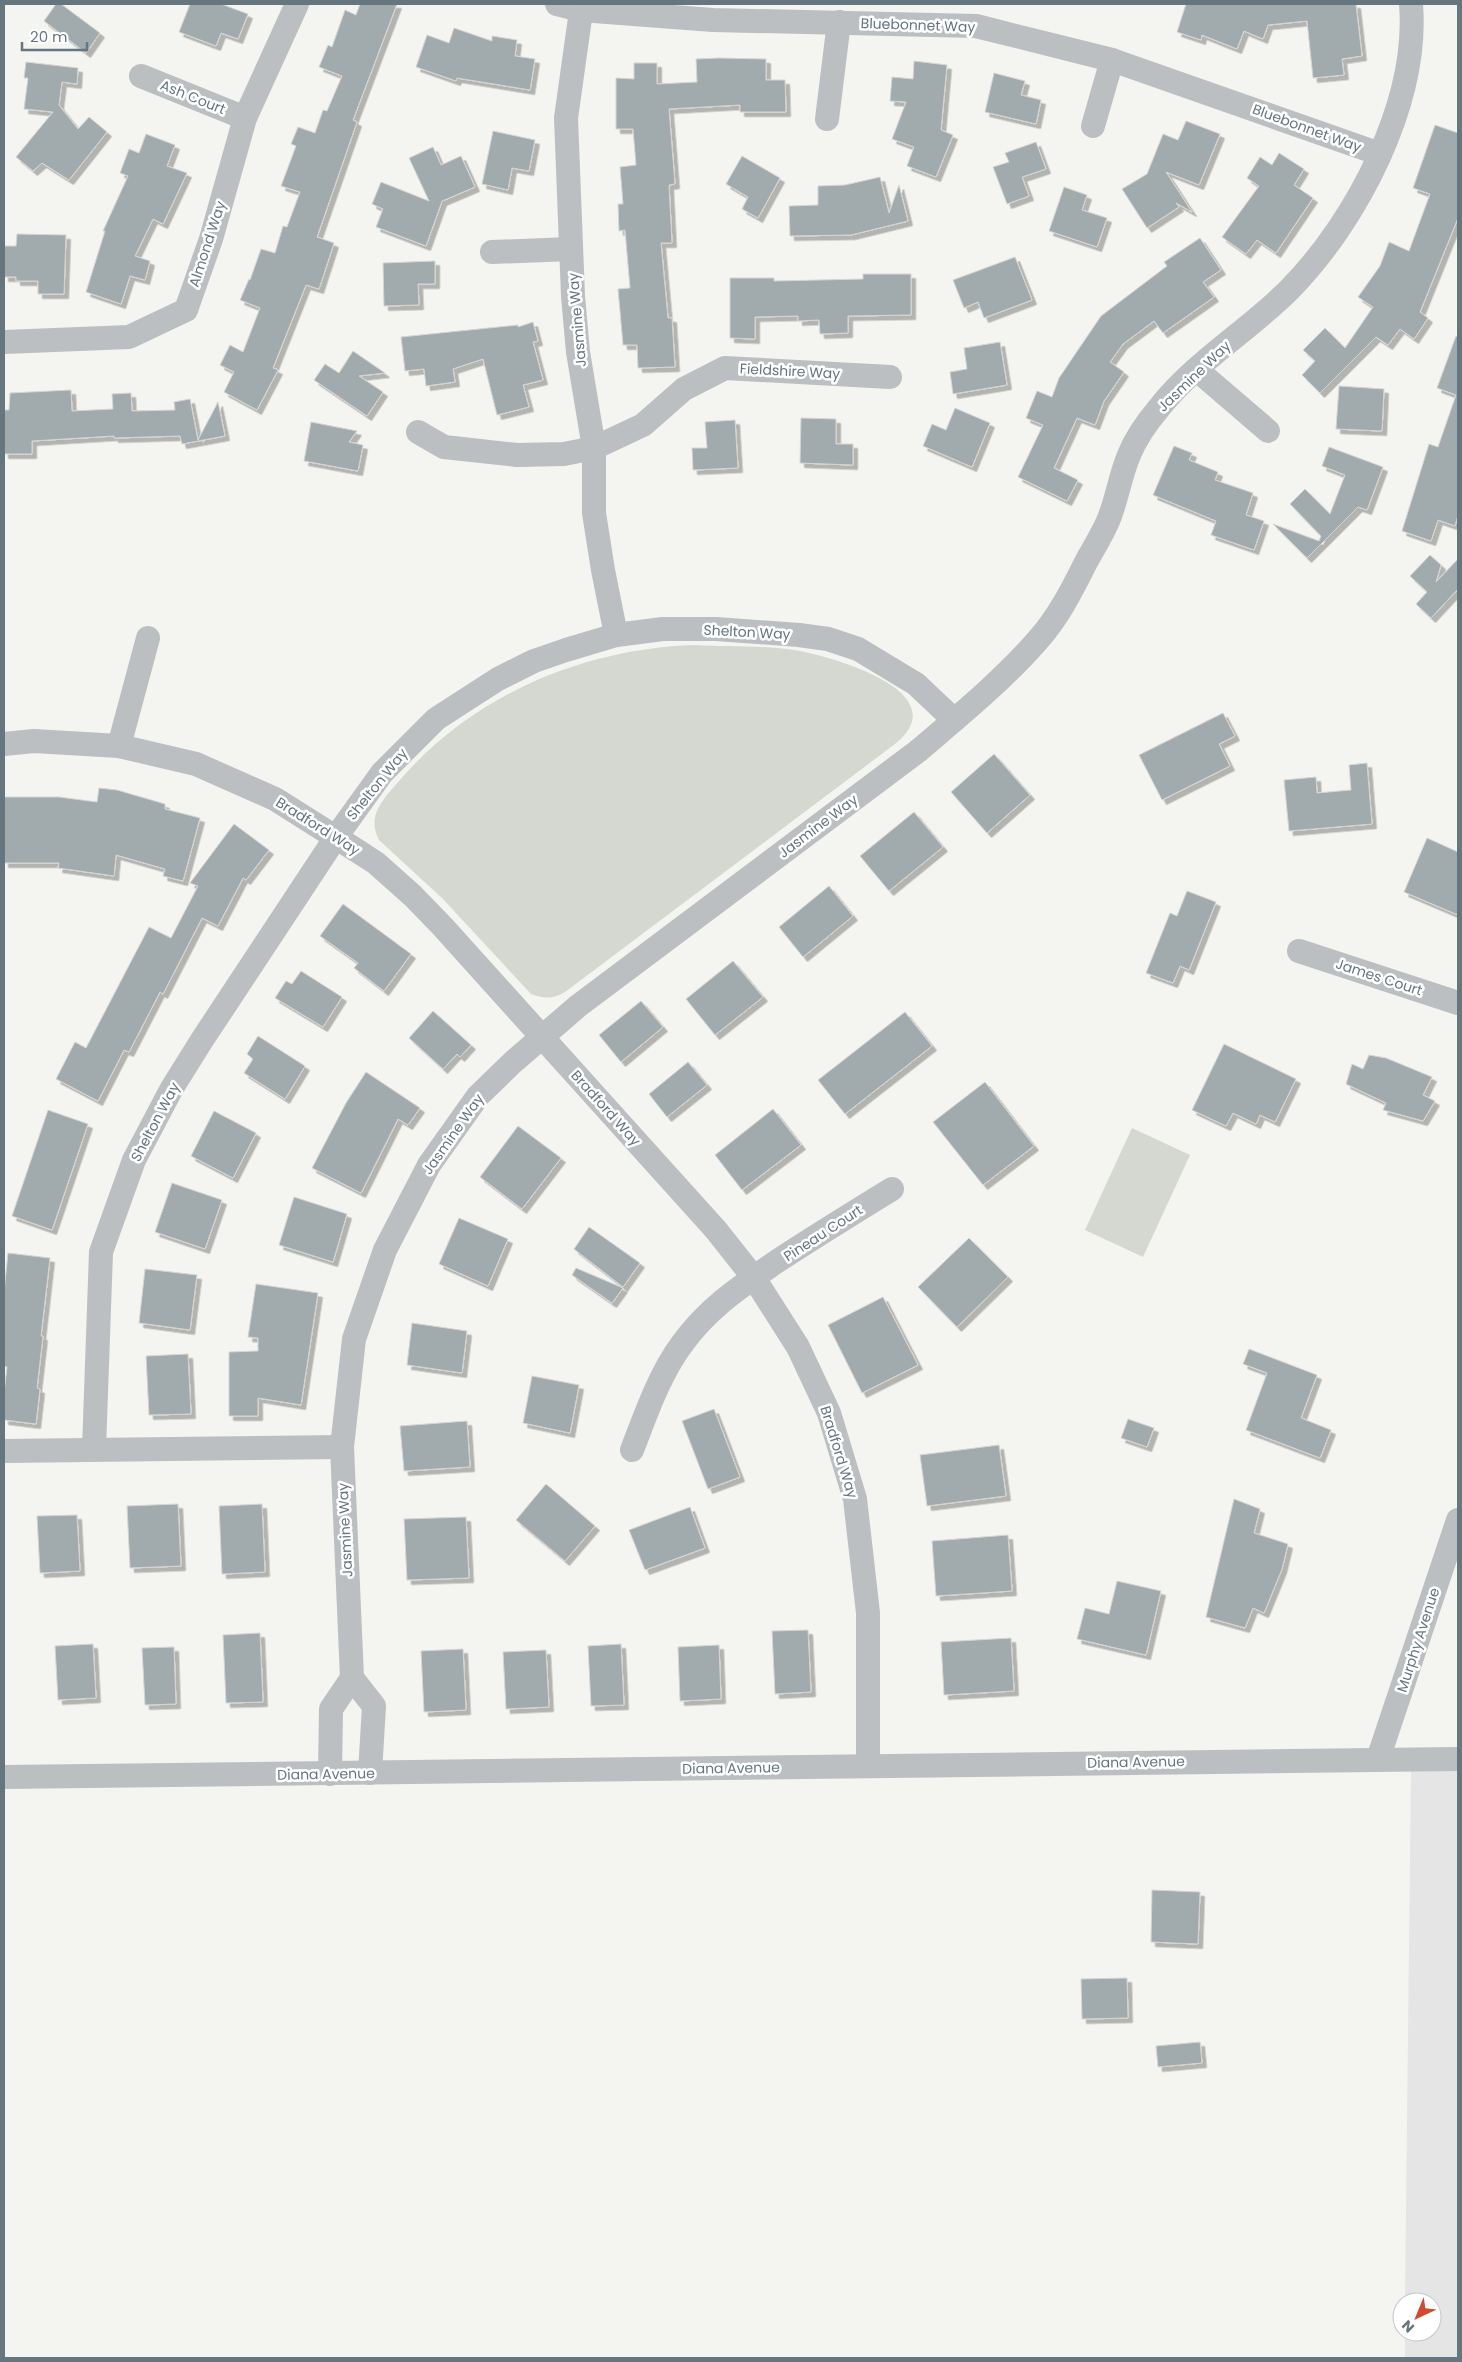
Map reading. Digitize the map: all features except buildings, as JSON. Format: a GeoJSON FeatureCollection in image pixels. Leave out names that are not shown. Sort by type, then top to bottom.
{"type":"FeatureCollection","features":[{"type":"Feature","properties":{"kind":"street","name":"Almond Way"},"geometry":{"type":"LineString","coordinates":[[4,342],[129,337],[186,310],[211,239],[245,118],[297,4]]}},
{"type":"Feature","properties":{"kind":"street","name":"Bluebonnet Way"},"geometry":{"type":"LineString","coordinates":[[557,4],[714,20],[976,26],[1112,60],[1380,154]]}},
{"type":"Feature","properties":{"kind":"street","name":"Jasmine Way"},"geometry":{"type":"LineString","coordinates":[[352,1678],[342,1447],[354,1339],[385,1250],[429,1164],[478,1096],[541,1036],[578,1006],[918,751],[954,720],[1038,640],[1063,606],[1108,521],[1129,454],[1159,408],[1197,370],[1288,290],[1327,246],[1351,209],[1380,154],[1404,90],[1413,28],[1411,4]]}},
{"type":"Feature","properties":{"kind":"street","name":"Jasmine Way"},"geometry":{"type":"LineString","coordinates":[[582,7],[566,118],[571,249],[578,352],[594,448],[594,513],[616,635]]}},
{"type":"Feature","properties":{"kind":"street"},"geometry":{"type":"LineString","coordinates":[[827,119],[839,22]]}},
{"type":"Feature","properties":{"kind":"street"},"geometry":{"type":"LineString","coordinates":[[1093,126],[1112,60]]}},
{"type":"Feature","properties":{"kind":"street","name":"Ash Court"},"geometry":{"type":"LineString","coordinates":[[141,76],[245,118]]}},
{"type":"Feature","properties":{"kind":"street"},"geometry":{"type":"LineString","coordinates":[[492,252],[571,249]]}},
{"type":"Feature","properties":{"kind":"street","name":"Fieldshire Way"},"geometry":{"type":"LineString","coordinates":[[418,432],[444,447],[517,455],[564,454],[594,448],[643,425],[684,389],[725,368],[890,377]]}},
{"type":"Feature","properties":{"kind":"street"},"geometry":{"type":"LineString","coordinates":[[1197,370],[1268,431]]}},
{"type":"Feature","properties":{"kind":"street","name":"Shelton Way"},"geometry":{"type":"LineString","coordinates":[[94,1450],[101,1252],[134,1160],[172,1088],[202,1040],[336,837],[382,773],[436,719],[498,679],[534,661],[616,635],[663,628],[716,628],[761,631],[828,640],[858,649],[892,668],[934,699],[954,720]]}},
{"type":"Feature","properties":{"kind":"street"},"geometry":{"type":"LineString","coordinates":[[119,746],[148,638]]}},
{"type":"Feature","properties":{"kind":"street","name":"Bradford Way"},"geometry":{"type":"LineString","coordinates":[[4,744],[34,741],[119,746],[196,764],[275,799],[376,863],[413,896],[716,1230],[754,1278],[798,1348],[829,1413],[854,1499],[868,1613],[868,1766]]}},
{"type":"Feature","properties":{"kind":"street","name":"James Court"},"geometry":{"type":"LineString","coordinates":[[1299,951],[1458,1003]]}},
{"type":"Feature","properties":{"kind":"street","name":"Pineau Court"},"geometry":{"type":"LineString","coordinates":[[632,1450],[661,1378],[682,1344],[711,1309],[754,1278],[892,1189]]}},
{"type":"Feature","properties":{"kind":"street"},"geometry":{"type":"LineString","coordinates":[[4,1451],[342,1447]]}},
{"type":"Feature","properties":{"kind":"street","name":"Murphy Avenue"},"geometry":{"type":"LineString","coordinates":[[1378,1759],[1458,1520]]}},
{"type":"Feature","properties":{"kind":"street"},"geometry":{"type":"LineString","coordinates":[[330,1774],[331,1709],[352,1678],[374,1706],[370,1773]]}},
{"type":"Feature","properties":{"kind":"street","name":"Diana Avenue"},"geometry":{"type":"LineString","coordinates":[[4,1777],[1458,1759]]}},
{"type":"Feature","properties":{"kind":"shaded area"},"geometry":{"type":"Polygon","coordinates":[[[694,645],[787,649],[839,661],[885,681],[902,694],[912,709],[910,726],[895,744],[565,992],[548,998],[531,994],[443,899],[379,840],[375,823],[378,808],[399,781],[428,751],[461,724],[495,701],[532,682],[571,667],[611,656],[652,648],[694,645]]]}},
{"type":"Feature","properties":{"kind":"shaded area"},"geometry":{"type":"Polygon","coordinates":[[[1132,1128],[1190,1155],[1143,1257],[1085,1230],[1132,1128]]]}},
{"type":"Feature","properties":{"kind":"shaded area"},"geometry":{"type":"Polygon","coordinates":[[[1411,1771],[1458,1771],[1458,2358],[1405,2358],[1405,2342],[1442,2342],[1442,2292],[1405,2292],[1411,1771]]]}}]}
